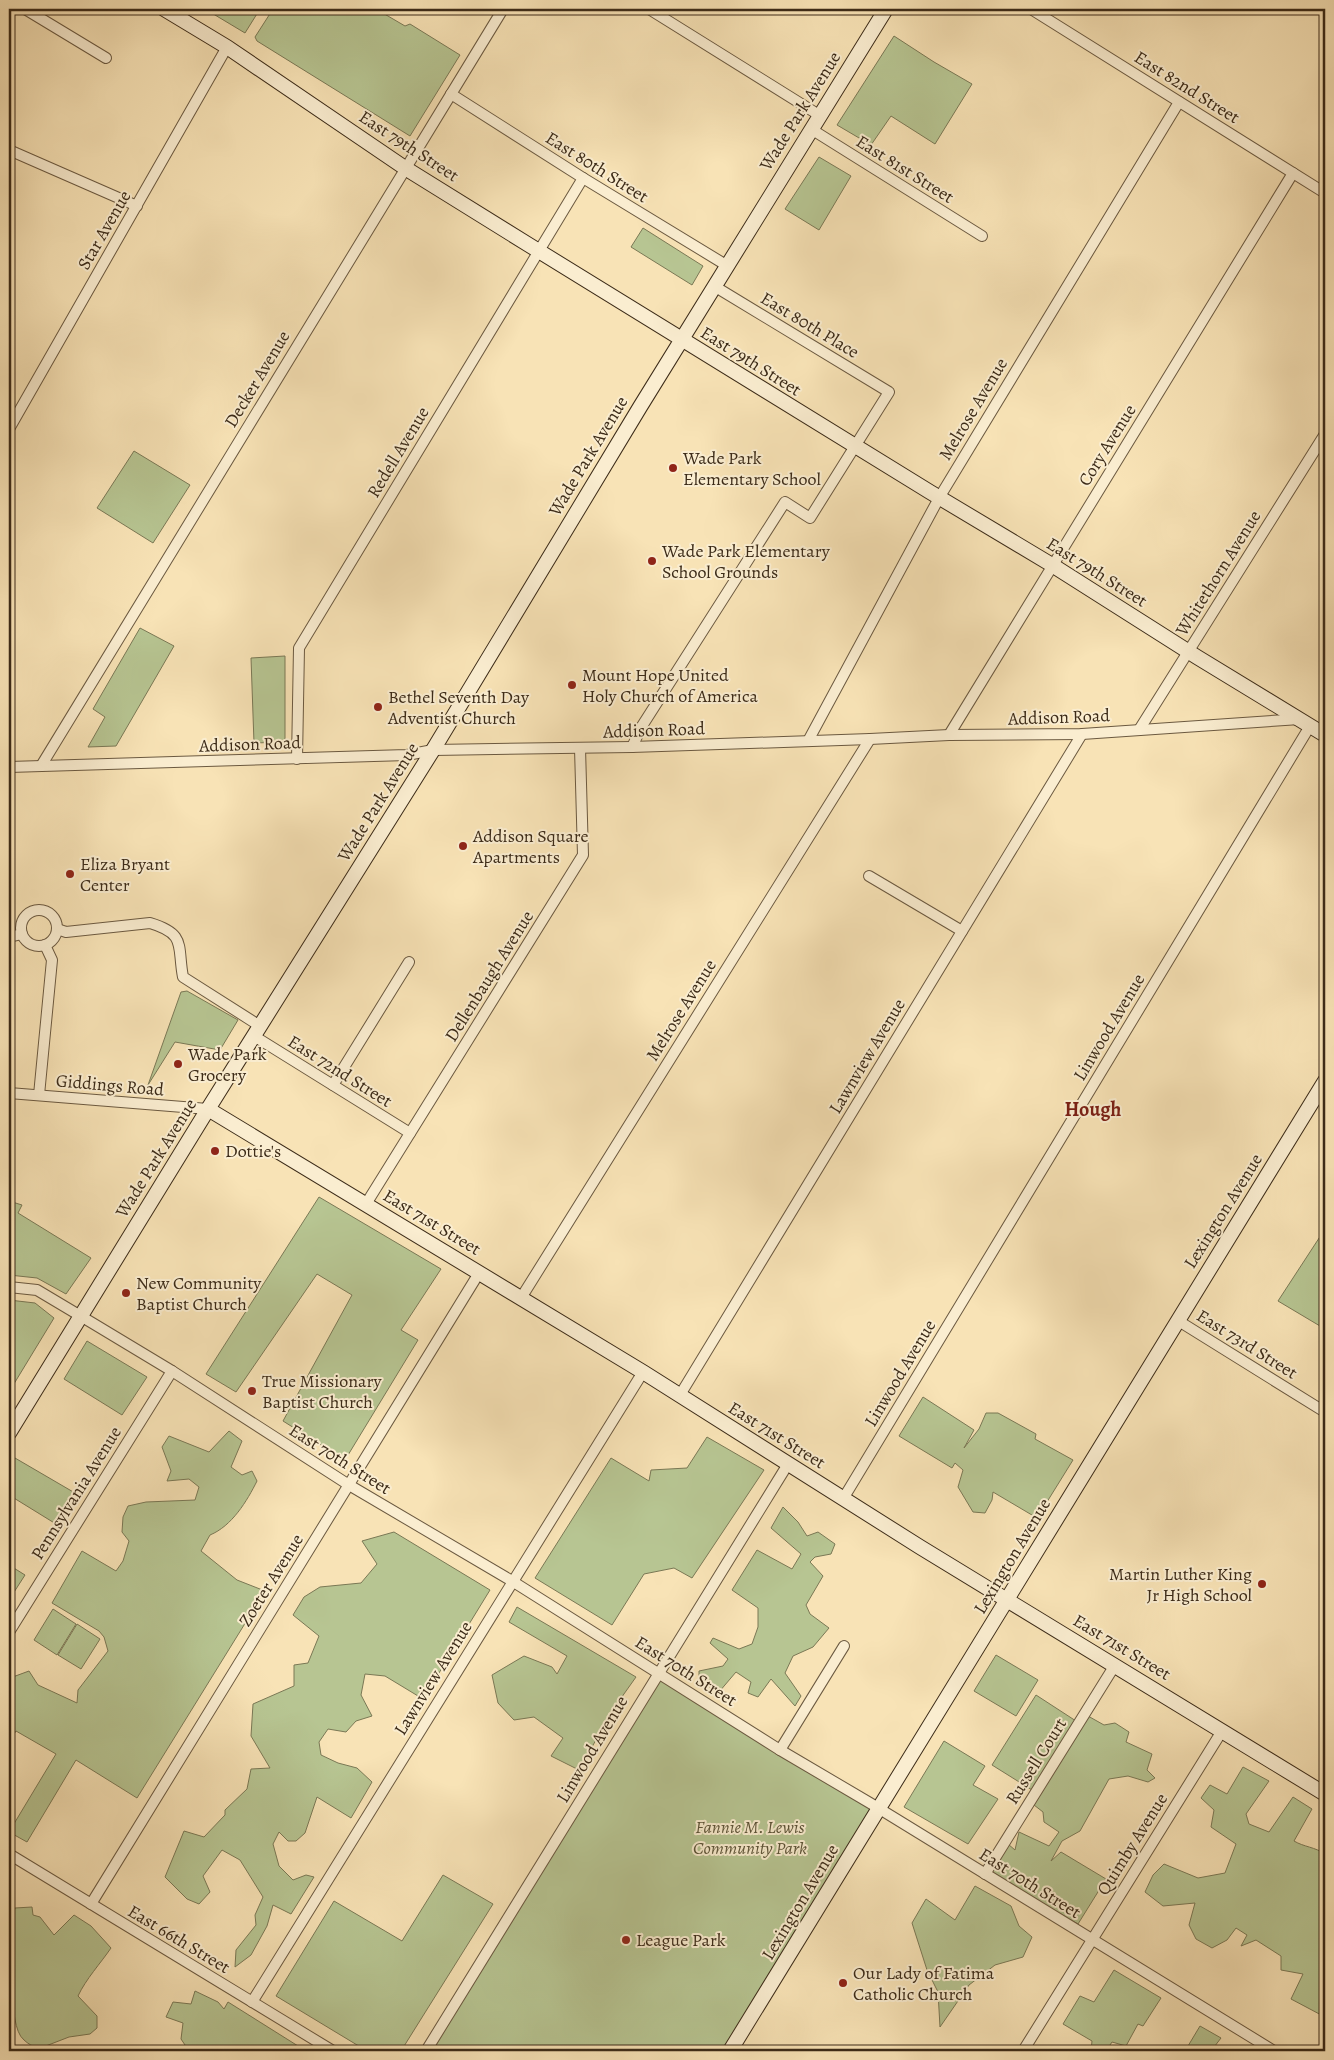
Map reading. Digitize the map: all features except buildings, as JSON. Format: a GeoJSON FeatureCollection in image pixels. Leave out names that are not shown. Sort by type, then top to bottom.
{"type":"FeatureCollection","features":[{"type":"Feature","properties":{"kind":"street"},"geometry":{"type":"LineString","coordinates":[[24,9],[106,58]]}},
{"type":"Feature","properties":{"kind":"street","name":"East 79th Street"},"geometry":{"type":"LineString","coordinates":[[164,9],[226,47],[405,168],[855,447],[1052,565],[1187,652],[1325,735]]}},
{"type":"Feature","properties":{"kind":"street","name":"Decker Avenue"},"geometry":{"type":"LineString","coordinates":[[40,766],[503,9]]}},
{"type":"Feature","properties":{"kind":"street"},"geometry":{"type":"LineString","coordinates":[[649,9],[819,115]]}},
{"type":"Feature","properties":{"kind":"street","name":"Wade Park Avenue"},"geometry":{"type":"LineString","coordinates":[[9,1433],[208,1109],[433,750],[726,266],[886,9]]}},
{"type":"Feature","properties":{"kind":"street","name":"East 82nd Street"},"geometry":{"type":"LineString","coordinates":[[1031,9],[1325,193]]}},
{"type":"Feature","properties":{"kind":"street","name":"Star Avenue"},"geometry":{"type":"LineString","coordinates":[[9,429],[226,47]]}},
{"type":"Feature","properties":{"kind":"street","name":"East 80th Street"},"geometry":{"type":"LineString","coordinates":[[451,94],[726,266]]}},
{"type":"Feature","properties":{"kind":"street","name":"Melrose Avenue"},"geometry":{"type":"LineString","coordinates":[[808,741],[939,498],[1179,102]]}},
{"type":"Feature","properties":{"kind":"street","name":"East 81st Street"},"geometry":{"type":"LineString","coordinates":[[811,129],[982,236]]}},
{"type":"Feature","properties":{"kind":"street"},"geometry":{"type":"LineString","coordinates":[[9,150],[136,206]]}},
{"type":"Feature","properties":{"kind":"street","name":"Cory Avenue"},"geometry":{"type":"LineString","coordinates":[[949,735],[1293,173]]}},
{"type":"Feature","properties":{"kind":"street","name":"Redell Avenue"},"geometry":{"type":"LineString","coordinates":[[297,759],[298,648],[583,178]]}},
{"type":"Feature","properties":{"kind":"street","name":"East 80th Place"},"geometry":{"type":"LineString","coordinates":[[714,286],[889,392],[855,447]]}},
{"type":"Feature","properties":{"kind":"street","name":"Whitethorn Avenue"},"geometry":{"type":"LineString","coordinates":[[1138,730],[1325,434]]}},
{"type":"Feature","properties":{"kind":"street"},"geometry":{"type":"LineString","coordinates":[[632,747],[642,726],[785,502],[810,518],[855,447]]}},
{"type":"Feature","properties":{"kind":"street","name":"Addison Road"},"geometry":{"type":"LineString","coordinates":[[9,767],[407,755],[433,750],[632,747],[949,735],[1082,734],[1305,722]]}},
{"type":"Feature","properties":{"kind":"street","name":"Linwood Avenue"},"geometry":{"type":"LineString","coordinates":[[843,1499],[1305,722]]}},
{"type":"Feature","properties":{"kind":"street","name":"Lawnview Avenue"},"geometry":{"type":"LineString","coordinates":[[680,1395],[1082,734]]}},
{"type":"Feature","properties":{"kind":"street","name":"Melrose Avenue"},"geometry":{"type":"LineString","coordinates":[[521,1298],[870,739]]}},
{"type":"Feature","properties":{"kind":"street","name":"Dellenbaugh Avenue"},"geometry":{"type":"LineString","coordinates":[[366,1204],[584,855],[580,748]]}},
{"type":"Feature","properties":{"kind":"street"},"geometry":{"type":"LineString","coordinates":[[869,876],[962,932]]}},
{"type":"Feature","properties":{"kind":"street"},"geometry":{"type":"LineString","coordinates":[[41,910],[53,916],[57,922],[57,929],[56,936],[45,945],[31,944],[22,934],[23,920],[34,911],[41,910]]}},
{"type":"Feature","properties":{"kind":"street","name":"East 72nd Street"},"geometry":{"type":"LineString","coordinates":[[57,929],[66,932],[150,923],[162,927],[176,936],[180,946],[183,977],[333,1085],[410,1133]]}},
{"type":"Feature","properties":{"kind":"street"},"geometry":{"type":"LineString","coordinates":[[9,937],[22,934]]}},
{"type":"Feature","properties":{"kind":"street"},"geometry":{"type":"LineString","coordinates":[[39,1095],[52,960],[45,945]]}},
{"type":"Feature","properties":{"kind":"street"},"geometry":{"type":"LineString","coordinates":[[333,1085],[409,962]]}},
{"type":"Feature","properties":{"kind":"street","name":"Lexington Avenue"},"geometry":{"type":"LineString","coordinates":[[730,2051],[1325,1081]]}},
{"type":"Feature","properties":{"kind":"street","name":"Giddings Road"},"geometry":{"type":"LineString","coordinates":[[9,1093],[208,1109]]}},
{"type":"Feature","properties":{"kind":"street","name":"East 71st Street"},"geometry":{"type":"LineString","coordinates":[[208,1109],[643,1372],[843,1499],[1325,1794]]}},
{"type":"Feature","properties":{"kind":"street","name":"Zoeter Avenue"},"geometry":{"type":"LineString","coordinates":[[90,1904],[479,1272]]}},
{"type":"Feature","properties":{"kind":"street","name":"East 70th Street"},"geometry":{"type":"LineString","coordinates":[[9,1287],[37,1290],[81,1316],[172,1371],[349,1485],[512,1581],[780,1750],[880,1809],[1274,2051]]}},
{"type":"Feature","properties":{"kind":"street","name":"East 73rd Street"},"geometry":{"type":"LineString","coordinates":[[1178,1320],[1325,1412]]}},
{"type":"Feature","properties":{"kind":"street","name":"Pennsylvania Avenue"},"geometry":{"type":"LineString","coordinates":[[9,1632],[172,1371]]}},
{"type":"Feature","properties":{"kind":"street","name":"Lawnview Avenue"},"geometry":{"type":"LineString","coordinates":[[252,2002],[643,1372]]}},
{"type":"Feature","properties":{"kind":"street","name":"Linwood Avenue"},"geometry":{"type":"LineString","coordinates":[[426,2051],[788,1464]]}},
{"type":"Feature","properties":{"kind":"street"},"geometry":{"type":"LineString","coordinates":[[780,1750],[844,1646]]}},
{"type":"Feature","properties":{"kind":"street","name":"Russell Court"},"geometry":{"type":"LineString","coordinates":[[985,1874],[1115,1665]]}},
{"type":"Feature","properties":{"kind":"street","name":"Quimby Avenue"},"geometry":{"type":"LineString","coordinates":[[1023,2051],[1222,1730]]}},
{"type":"Feature","properties":{"kind":"street","name":"East 66th Street"},"geometry":{"type":"LineString","coordinates":[[9,1854],[333,2051]]}},
{"type":"Feature","properties":{"kind":"green space"},"geometry":{"type":"Polygon","coordinates":[[[205,9],[260,9],[245,33],[205,9]]]}},
{"type":"Feature","properties":{"kind":"green space"},"geometry":{"type":"Polygon","coordinates":[[[273,9],[376,9],[405,26],[410,24],[460,55],[410,136],[257,41],[255,37],[273,9]]]}},
{"type":"Feature","properties":{"kind":"green space"},"geometry":{"type":"Polygon","coordinates":[[[894,36],[972,84],[935,144],[891,116],[871,145],[837,125],[894,36]]]}},
{"type":"Feature","properties":{"kind":"green space"},"geometry":{"type":"Polygon","coordinates":[[[819,157],[851,176],[819,230],[785,209],[819,157]]]}},
{"type":"Feature","properties":{"kind":"green space"},"geometry":{"type":"Polygon","coordinates":[[[643,228],[703,266],[692,285],[631,247],[643,228]]]}},
{"type":"Feature","properties":{"kind":"green space"},"geometry":{"type":"Polygon","coordinates":[[[134,451],[190,485],[153,543],[97,508],[134,451]]]}},
{"type":"Feature","properties":{"kind":"green space"},"geometry":{"type":"Polygon","coordinates":[[[140,628],[174,646],[116,746],[88,747],[105,717],[93,709],[140,628]]]}},
{"type":"Feature","properties":{"kind":"green space"},"geometry":{"type":"Polygon","coordinates":[[[285,656],[285,742],[254,743],[251,658],[285,656]]]}},
{"type":"Feature","properties":{"kind":"green space"},"geometry":{"type":"Polygon","coordinates":[[[187,991],[238,1020],[220,1050],[175,1042],[148,1085],[181,992],[187,991]]]}},
{"type":"Feature","properties":{"kind":"green space"},"geometry":{"type":"Polygon","coordinates":[[[319,1197],[441,1269],[401,1330],[418,1340],[345,1460],[283,1421],[352,1295],[317,1274],[236,1392],[206,1374],[319,1197]]]}},
{"type":"Feature","properties":{"kind":"green space"},"geometry":{"type":"Polygon","coordinates":[[[9,1201],[22,1205],[18,1213],[91,1258],[66,1294],[37,1278],[9,1275],[9,1201]]]}},
{"type":"Feature","properties":{"kind":"green space"},"geometry":{"type":"Polygon","coordinates":[[[1325,1229],[1325,1329],[1278,1301],[1325,1229]]]}},
{"type":"Feature","properties":{"kind":"green space"},"geometry":{"type":"Polygon","coordinates":[[[9,1300],[35,1303],[54,1318],[9,1392],[9,1300]]]}},
{"type":"Feature","properties":{"kind":"green space"},"geometry":{"type":"Polygon","coordinates":[[[87,1341],[147,1377],[122,1415],[64,1379],[87,1341]]]}},
{"type":"Feature","properties":{"kind":"green space"},"geometry":{"type":"Polygon","coordinates":[[[923,1397],[974,1430],[964,1448],[979,1429],[986,1413],[998,1413],[1036,1434],[1035,1439],[1073,1460],[1037,1518],[993,1492],[992,1500],[985,1513],[973,1512],[958,1487],[963,1470],[955,1463],[952,1468],[899,1436],[923,1397]]]}},
{"type":"Feature","properties":{"kind":"green space"},"geometry":{"type":"Polygon","coordinates":[[[229,1431],[242,1441],[231,1467],[242,1475],[252,1471],[257,1481],[249,1497],[238,1512],[225,1526],[210,1535],[201,1551],[237,1580],[265,1591],[137,1798],[76,1760],[27,1842],[9,1832],[56,1754],[16,1731],[9,1742],[10,1678],[29,1671],[38,1685],[77,1703],[78,1690],[108,1651],[104,1637],[99,1631],[52,1603],[82,1551],[116,1571],[123,1561],[129,1541],[122,1532],[123,1517],[128,1506],[146,1502],[195,1500],[199,1487],[189,1479],[167,1481],[171,1471],[162,1447],[169,1436],[209,1452],[229,1431]]]}},
{"type":"Feature","properties":{"kind":"green space"},"geometry":{"type":"Polygon","coordinates":[[[707,1437],[764,1470],[692,1578],[674,1568],[644,1574],[612,1625],[535,1578],[611,1458],[649,1481],[651,1470],[687,1468],[707,1437]]]}},
{"type":"Feature","properties":{"kind":"green space"},"geometry":{"type":"Polygon","coordinates":[[[15,1458],[75,1493],[56,1524],[9,1495],[9,1468],[15,1458]]]}},
{"type":"Feature","properties":{"kind":"green space"},"geometry":{"type":"Polygon","coordinates":[[[783,1507],[798,1522],[807,1536],[818,1532],[835,1544],[831,1554],[815,1557],[810,1562],[823,1576],[806,1605],[810,1614],[829,1628],[813,1647],[793,1656],[785,1673],[801,1696],[795,1706],[771,1679],[758,1697],[748,1693],[751,1682],[736,1672],[719,1692],[699,1681],[699,1671],[723,1666],[728,1659],[710,1643],[713,1638],[739,1649],[752,1644],[758,1627],[758,1608],[732,1590],[757,1550],[792,1569],[801,1554],[771,1528],[783,1507]]]}},
{"type":"Feature","properties":{"kind":"green space"},"geometry":{"type":"Polygon","coordinates":[[[394,1532],[490,1590],[423,1699],[385,1676],[365,1674],[361,1695],[372,1716],[356,1721],[346,1732],[328,1729],[319,1742],[321,1755],[338,1763],[357,1768],[372,1782],[351,1818],[317,1797],[305,1833],[296,1841],[288,1841],[279,1832],[273,1844],[279,1866],[293,1880],[306,1875],[314,1877],[291,1914],[273,1905],[267,1926],[251,1955],[235,1967],[236,1950],[256,1925],[255,1915],[263,1897],[240,1860],[222,1850],[203,1876],[210,1892],[199,1904],[187,1899],[165,1877],[184,1831],[204,1837],[225,1815],[225,1810],[247,1789],[251,1769],[270,1768],[251,1736],[253,1704],[294,1686],[294,1665],[308,1663],[319,1636],[293,1615],[304,1597],[320,1587],[361,1583],[377,1564],[362,1541],[394,1532]]]}},
{"type":"Feature","properties":{"kind":"green space"},"geometry":{"type":"Polygon","coordinates":[[[9,1565],[25,1575],[9,1600],[9,1565]]]}},
{"type":"Feature","properties":{"kind":"green space"},"geometry":{"type":"Polygon","coordinates":[[[517,1607],[636,1677],[614,1708],[579,1770],[551,1756],[563,1738],[534,1717],[514,1720],[498,1703],[492,1675],[524,1656],[552,1667],[557,1674],[567,1656],[509,1622],[517,1607]]]}},
{"type":"Feature","properties":{"kind":"green space"},"geometry":{"type":"Polygon","coordinates":[[[53,1609],[76,1624],[57,1655],[34,1640],[53,1609]]]}},
{"type":"Feature","properties":{"kind":"green space"},"geometry":{"type":"Polygon","coordinates":[[[77,1624],[100,1639],[81,1669],[58,1655],[77,1624]]]}},
{"type":"Feature","properties":{"kind":"green space"},"geometry":{"type":"Polygon","coordinates":[[[996,1655],[1038,1680],[1016,1716],[974,1691],[996,1655]]]}},
{"type":"Feature","properties":{"kind":"green space","name":"League Park"},"geometry":{"type":"Polygon","coordinates":[[[658,1672],[880,1809],[731,2051],[425,2051],[658,1672]]]}},
{"type":"Feature","properties":{"kind":"green space"},"geometry":{"type":"Polygon","coordinates":[[[1036,1695],[1076,1721],[1032,1790],[992,1765],[1036,1695]]]}},
{"type":"Feature","properties":{"kind":"green space"},"geometry":{"type":"Polygon","coordinates":[[[1088,1716],[1104,1725],[1115,1723],[1129,1732],[1126,1742],[1152,1754],[1147,1770],[1155,1778],[1148,1782],[1128,1776],[1109,1779],[1080,1831],[1062,1841],[1051,1861],[1061,1852],[1106,1879],[1078,1924],[991,1873],[1008,1844],[1015,1850],[1019,1832],[1049,1846],[1059,1832],[1044,1822],[1043,1812],[1034,1805],[1088,1716]]]}},
{"type":"Feature","properties":{"kind":"green space"},"geometry":{"type":"Polygon","coordinates":[[[944,1741],[985,1766],[973,1785],[998,1799],[968,1844],[904,1807],[944,1741]]]}},
{"type":"Feature","properties":{"kind":"green space"},"geometry":{"type":"Polygon","coordinates":[[[1243,1767],[1269,1781],[1246,1814],[1249,1824],[1269,1832],[1293,1797],[1312,1809],[1294,1841],[1325,1854],[1325,2017],[1291,1999],[1303,1974],[1281,1970],[1281,1956],[1256,1940],[1241,1946],[1247,1935],[1236,1928],[1227,1940],[1212,1948],[1196,1939],[1189,1925],[1195,1903],[1163,1906],[1145,1892],[1153,1875],[1164,1864],[1198,1878],[1225,1873],[1236,1844],[1211,1827],[1214,1810],[1201,1798],[1210,1785],[1227,1794],[1243,1767]]]}},
{"type":"Feature","properties":{"kind":"green space"},"geometry":{"type":"Polygon","coordinates":[[[443,1875],[493,1904],[401,2051],[367,2051],[276,1996],[334,1901],[402,1941],[443,1875]]]}},
{"type":"Feature","properties":{"kind":"green space"},"geometry":{"type":"Polygon","coordinates":[[[975,1886],[1011,1906],[1019,1926],[1032,1937],[1023,1957],[995,1965],[969,1985],[940,2027],[938,1992],[927,1970],[912,1923],[926,1899],[955,1920],[975,1886]]]}},
{"type":"Feature","properties":{"kind":"green space"},"geometry":{"type":"Polygon","coordinates":[[[32,1907],[33,1915],[40,1917],[54,1935],[74,1915],[91,1926],[111,1948],[78,1996],[97,2016],[97,2028],[90,2034],[69,2037],[38,2049],[27,2043],[18,2031],[11,1994],[9,1994],[9,1929],[15,1908],[32,1907]]]}},
{"type":"Feature","properties":{"kind":"green space"},"geometry":{"type":"Polygon","coordinates":[[[1114,1970],[1161,1998],[1143,2026],[1138,2024],[1126,2046],[1112,2042],[1106,2051],[1091,2051],[1092,2041],[1063,2024],[1080,1996],[1094,2002],[1114,1970]]]}},
{"type":"Feature","properties":{"kind":"green space"},"geometry":{"type":"Polygon","coordinates":[[[195,1991],[218,2002],[224,2009],[228,2002],[306,2051],[189,2051],[181,2039],[183,2023],[166,2017],[173,2002],[191,2004],[195,1991]]]}},
{"type":"Feature","properties":{"kind":"green space"},"geometry":{"type":"Polygon","coordinates":[[[1200,2026],[1221,2038],[1211,2051],[1185,2051],[1200,2026]]]}},
{"type":"Feature","properties":{"kind":"place","name":"Wade Park Elementary School"},"geometry":{"type":"Point","coordinates":[673,468]}},
{"type":"Feature","properties":{"kind":"place","name":"Wade Park Elementary School Grounds"},"geometry":{"type":"Point","coordinates":[652,561]}},
{"type":"Feature","properties":{"kind":"place","name":"Mount Hope United Holy Church of America"},"geometry":{"type":"Point","coordinates":[572,685]}},
{"type":"Feature","properties":{"kind":"place","name":"Bethel Seventh Day Adventist Church"},"geometry":{"type":"Point","coordinates":[378,707]}},
{"type":"Feature","properties":{"kind":"place","name":"Addison Square Apartments"},"geometry":{"type":"Point","coordinates":[463,846]}},
{"type":"Feature","properties":{"kind":"place","name":"Eliza Bryant Center"},"geometry":{"type":"Point","coordinates":[70,874]}},
{"type":"Feature","properties":{"kind":"place","name":"Wade Park Grocery"},"geometry":{"type":"Point","coordinates":[178,1064]}},
{"type":"Feature","properties":{"kind":"place","name":"Dottie's"},"geometry":{"type":"Point","coordinates":[215,1151]}},
{"type":"Feature","properties":{"kind":"place","name":"New Community Baptist Church"},"geometry":{"type":"Point","coordinates":[126,1293]}},
{"type":"Feature","properties":{"kind":"place","name":"True Missionary Baptist Church"},"geometry":{"type":"Point","coordinates":[252,1391]}},
{"type":"Feature","properties":{"kind":"place","name":"Martin Luther King Jr High School"},"geometry":{"type":"Point","coordinates":[1262,1584]}},
{"type":"Feature","properties":{"kind":"place","name":"League Park"},"geometry":{"type":"Point","coordinates":[626,1940]}},
{"type":"Feature","properties":{"kind":"place","name":"Our Lady of Fatima Catholic Church"},"geometry":{"type":"Point","coordinates":[843,1983]}},
{"type":"Feature","properties":{"kind":"district","name":"Hough"},"geometry":{"type":"Point","coordinates":[1093,1109]}},
{"type":"Feature","properties":{"kind":"park label","name":"Fannie M. Lewis Community Park"},"geometry":{"type":"Point","coordinates":[750,1837]}}]}
